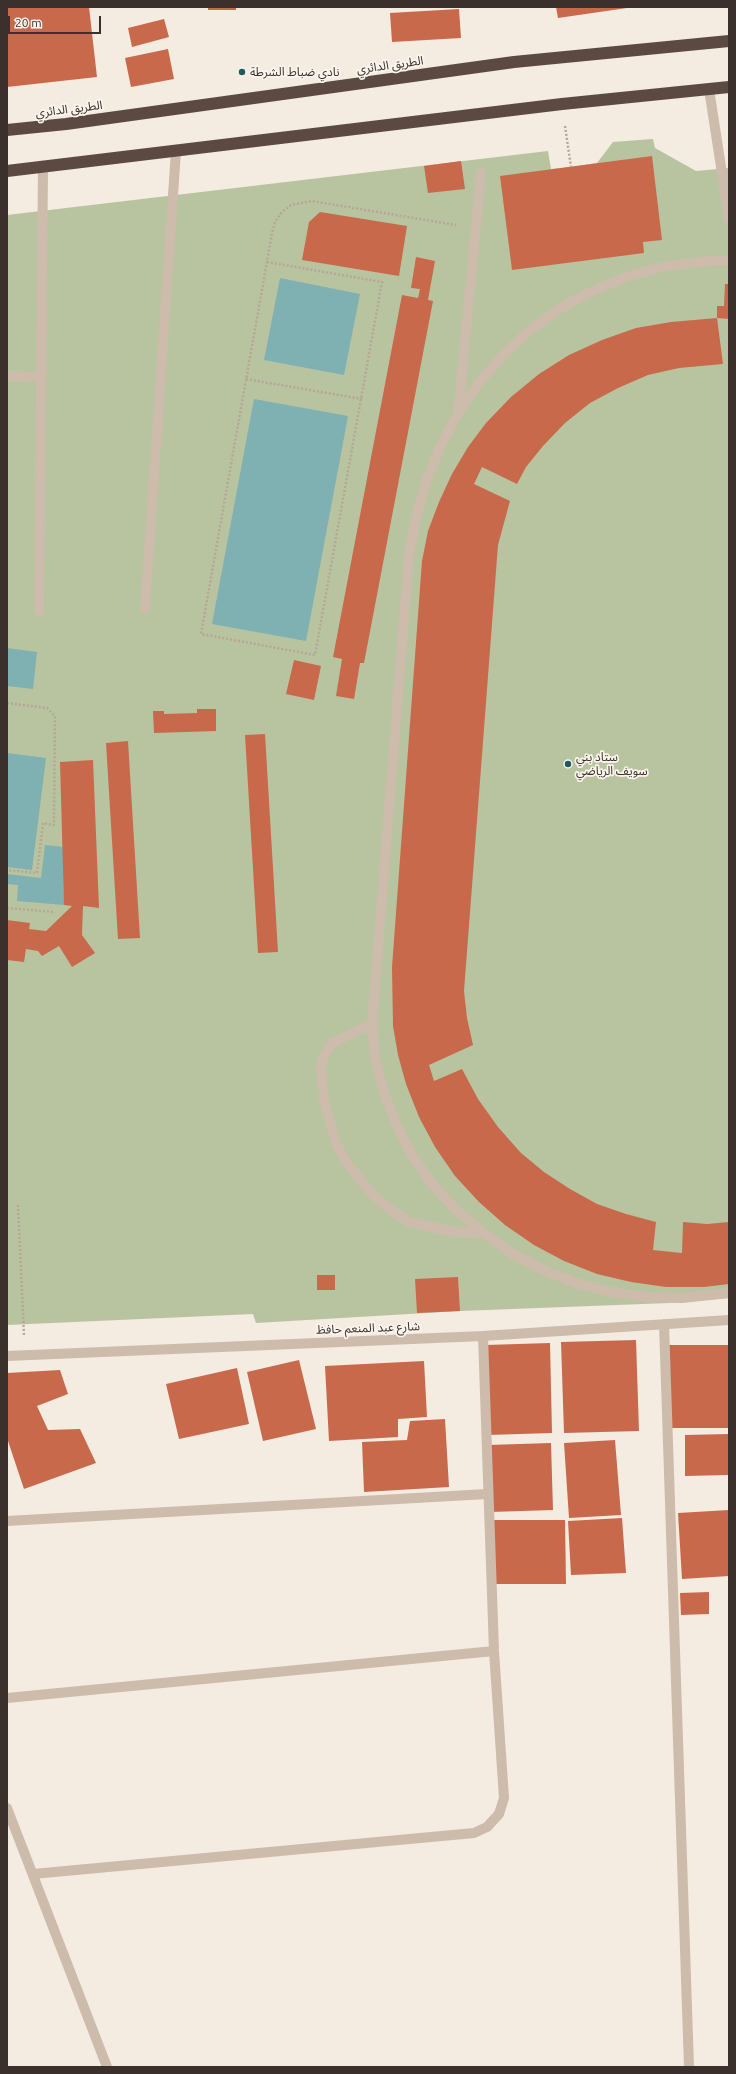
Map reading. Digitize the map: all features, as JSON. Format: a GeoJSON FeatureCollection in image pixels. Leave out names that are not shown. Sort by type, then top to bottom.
{"type":"FeatureCollection","features":[{"type":"Feature","properties":{"kind":"highway","name":"الطريق الدائري"},"geometry":{"type":"LineString","coordinates":[[7,130],[66,124],[514,62],[729,41]]}},
{"type":"Feature","properties":{"kind":"highway"},"geometry":{"type":"LineString","coordinates":[[7,171],[562,104],[729,87]]}},
{"type":"Feature","properties":{"kind":"street"},"geometry":{"type":"LineString","coordinates":[[709,89],[729,219]]}},
{"type":"Feature","properties":{"kind":"street"},"geometry":{"type":"LineString","coordinates":[[145,609],[176,151]]}},
{"type":"Feature","properties":{"kind":"street"},"geometry":{"type":"LineString","coordinates":[[39,611],[43,167]]}},
{"type":"Feature","properties":{"kind":"street"},"geometry":{"type":"LineString","coordinates":[[457,415],[481,173]]}},
{"type":"Feature","properties":{"kind":"street"},"geometry":{"type":"LineString","coordinates":[[729,260],[698,262],[633,275],[592,291],[566,306],[529,331],[502,356],[478,384],[457,415],[440,447],[426,482],[416,518],[409,555],[372,1024],[376,1059],[384,1093],[397,1126],[413,1157],[432,1184],[455,1209],[482,1233],[512,1253],[543,1270],[576,1283],[611,1292],[646,1297],[682,1298],[729,1293]]}},
{"type":"Feature","properties":{"kind":"street"},"geometry":{"type":"LineString","coordinates":[[7,376],[41,377]]}},
{"type":"Feature","properties":{"kind":"street"},"geometry":{"type":"LineString","coordinates":[[372,1024],[332,1043],[323,1057],[321,1068],[324,1101],[331,1129],[342,1156],[359,1180],[374,1196],[409,1222],[455,1232],[482,1233]]}},
{"type":"Feature","properties":{"kind":"street","name":"شارع عبد المنعم حافظ"},"geometry":{"type":"LineString","coordinates":[[7,1356],[483,1336],[729,1320]]}},
{"type":"Feature","properties":{"kind":"street"},"geometry":{"type":"LineString","coordinates":[[664,1324],[689,2067]]}},
{"type":"Feature","properties":{"kind":"street"},"geometry":{"type":"LineString","coordinates":[[33,1874],[474,1833],[487,1827],[499,1814],[504,1798],[494,1651],[487,1494],[483,1336]]}},
{"type":"Feature","properties":{"kind":"street"},"geometry":{"type":"LineString","coordinates":[[7,1521],[487,1494]]}},
{"type":"Feature","properties":{"kind":"street"},"geometry":{"type":"LineString","coordinates":[[7,1698],[494,1651]]}},
{"type":"Feature","properties":{"kind":"street"},"geometry":{"type":"LineString","coordinates":[[7,1808],[107,2067]]}},
{"type":"Feature","properties":{"kind":"path"},"geometry":{"type":"LineString","coordinates":[[562,104],[571,167]]}},
{"type":"Feature","properties":{"kind":"path"},"geometry":{"type":"LineString","coordinates":[[267,262],[382,282],[315,655],[201,634],[267,262],[275,222],[282,212],[291,205],[312,201],[476,228]]}},
{"type":"Feature","properties":{"kind":"path"},"geometry":{"type":"LineString","coordinates":[[246,379],[362,399]]}},
{"type":"Feature","properties":{"kind":"path"},"geometry":{"type":"LineString","coordinates":[[7,703],[47,708],[55,716],[54,825],[43,823],[37,873],[7,870]]}},
{"type":"Feature","properties":{"kind":"path"},"geometry":{"type":"LineString","coordinates":[[7,908],[55,912]]}},
{"type":"Feature","properties":{"kind":"path"},"geometry":{"type":"LineString","coordinates":[[18,1205],[23,1324],[26,1355]]}},
{"type":"Feature","properties":{"kind":"green space"},"geometry":{"type":"Polygon","coordinates":[[[653,139],[655,148],[696,171],[729,168],[729,1298],[669,1303],[460,1311],[256,1323],[253,1314],[7,1325],[7,215],[548,151],[551,169],[571,167],[597,163],[613,142],[653,139]]]}},
{"type":"Feature","properties":{"kind":"water"},"geometry":{"type":"Polygon","coordinates":[[[280,278],[360,294],[344,375],[264,360],[280,278]]]}},
{"type":"Feature","properties":{"kind":"water"},"geometry":{"type":"Polygon","coordinates":[[[254,399],[348,416],[306,641],[212,624],[254,399]]]}},
{"type":"Feature","properties":{"kind":"water"},"geometry":{"type":"Polygon","coordinates":[[[7,648],[37,652],[33,689],[7,686],[7,648]]]}},
{"type":"Feature","properties":{"kind":"water"},"geometry":{"type":"Polygon","coordinates":[[[7,753],[46,758],[32,870],[7,867],[7,753]]]}},
{"type":"Feature","properties":{"kind":"water"},"geometry":{"type":"Polygon","coordinates":[[[45,845],[63,847],[64,905],[17,901],[18,885],[7,884],[7,874],[41,878],[45,845]]]}},
{"type":"Feature","properties":{"kind":"building"},"geometry":{"type":"Polygon","coordinates":[[[7,7],[89,7],[97,77],[7,87],[7,7]]]}},
{"type":"Feature","properties":{"kind":"building"},"geometry":{"type":"Polygon","coordinates":[[[208,7],[236,7],[236,10],[208,10],[208,7]]]}},
{"type":"Feature","properties":{"kind":"building"},"geometry":{"type":"Polygon","coordinates":[[[556,7],[627,7],[627,8],[558,18],[556,7]]]}},
{"type":"Feature","properties":{"kind":"building"},"geometry":{"type":"Polygon","coordinates":[[[459,9],[461,38],[392,42],[390,13],[459,9]]]}},
{"type":"Feature","properties":{"kind":"building"},"geometry":{"type":"Polygon","coordinates":[[[164,19],[169,37],[132,47],[128,28],[164,19]]]}},
{"type":"Feature","properties":{"kind":"building"},"geometry":{"type":"Polygon","coordinates":[[[168,49],[174,79],[131,87],[125,58],[168,49]]]}},
{"type":"Feature","properties":{"kind":"building"},"geometry":{"type":"Polygon","coordinates":[[[652,156],[662,240],[643,242],[644,253],[512,270],[500,176],[652,156]]]}},
{"type":"Feature","properties":{"kind":"building"},"geometry":{"type":"Polygon","coordinates":[[[461,161],[465,189],[428,193],[424,166],[461,161]]]}},
{"type":"Feature","properties":{"kind":"building"},"geometry":{"type":"Polygon","coordinates":[[[320,212],[407,226],[399,276],[302,260],[309,222],[320,212]]]}},
{"type":"Feature","properties":{"kind":"building"},"geometry":{"type":"Polygon","coordinates":[[[416,257],[435,261],[428,300],[433,301],[364,663],[360,663],[354,699],[336,696],[342,659],[333,657],[402,295],[418,298],[420,289],[411,288],[416,257]]]}},
{"type":"Feature","properties":{"kind":"building"},"geometry":{"type":"Polygon","coordinates":[[[725,284],[729,284],[729,319],[717,318],[717,306],[724,306],[725,284]]]}},
{"type":"Feature","properties":{"kind":"building"},"geometry":{"type":"Polygon","coordinates":[[[717,318],[723,364],[679,368],[648,375],[618,388],[590,403],[565,423],[543,446],[526,467],[517,484],[482,467],[474,484],[510,501],[498,545],[464,991],[467,1018],[473,1045],[429,1065],[434,1081],[462,1069],[478,1099],[498,1127],[521,1153],[544,1172],[597,1204],[656,1222],[653,1250],[682,1253],[683,1222],[707,1224],[729,1222],[729,1284],[704,1287],[666,1287],[631,1282],[597,1274],[564,1261],[534,1245],[505,1225],[479,1202],[455,1176],[435,1147],[419,1117],[406,1084],[398,1055],[393,1026],[392,967],[422,561],[428,531],[452,474],[468,447],[486,423],[511,397],[539,374],[569,355],[602,340],[636,328],[671,322],[717,318]]]}},
{"type":"Feature","properties":{"kind":"building"},"geometry":{"type":"Polygon","coordinates":[[[294,660],[321,666],[314,700],[286,694],[294,660]]]}},
{"type":"Feature","properties":{"kind":"building"},"geometry":{"type":"Polygon","coordinates":[[[197,709],[216,709],[216,731],[154,733],[153,711],[164,711],[164,714],[197,713],[197,709]]]}},
{"type":"Feature","properties":{"kind":"building"},"geometry":{"type":"Polygon","coordinates":[[[265,734],[278,952],[258,953],[245,735],[265,734]]]}},
{"type":"Feature","properties":{"kind":"building"},"geometry":{"type":"Polygon","coordinates":[[[128,741],[140,938],[118,939],[106,743],[128,741]]]}},
{"type":"Feature","properties":{"kind":"building"},"geometry":{"type":"Polygon","coordinates":[[[93,760],[99,908],[83,906],[82,935],[95,953],[72,967],[59,946],[42,956],[38,951],[26,949],[24,962],[7,960],[7,920],[30,923],[29,929],[46,931],[72,906],[64,905],[60,762],[93,760]]]}},
{"type":"Feature","properties":{"kind":"building"},"geometry":{"type":"Polygon","coordinates":[[[317,1275],[335,1275],[335,1290],[317,1290],[317,1275]]]}},
{"type":"Feature","properties":{"kind":"building"},"geometry":{"type":"Polygon","coordinates":[[[458,1277],[460,1311],[417,1313],[415,1279],[458,1277]]]}},
{"type":"Feature","properties":{"kind":"building"},"geometry":{"type":"Polygon","coordinates":[[[636,1340],[639,1431],[564,1433],[561,1342],[636,1340]]]}},
{"type":"Feature","properties":{"kind":"building"},"geometry":{"type":"Polygon","coordinates":[[[550,1343],[552,1433],[488,1435],[486,1345],[550,1343]]]}},
{"type":"Feature","properties":{"kind":"building"},"geometry":{"type":"Polygon","coordinates":[[[669,1345],[729,1345],[729,1428],[670,1428],[669,1345]]]}},
{"type":"Feature","properties":{"kind":"building"},"geometry":{"type":"Polygon","coordinates":[[[299,1360],[316,1429],[263,1441],[247,1372],[299,1360]]]}},
{"type":"Feature","properties":{"kind":"building"},"geometry":{"type":"Polygon","coordinates":[[[424,1361],[427,1417],[398,1419],[398,1437],[329,1441],[325,1366],[424,1361]]]}},
{"type":"Feature","properties":{"kind":"building"},"geometry":{"type":"Polygon","coordinates":[[[237,1368],[249,1424],[179,1439],[166,1384],[237,1368]]]}},
{"type":"Feature","properties":{"kind":"building"},"geometry":{"type":"Polygon","coordinates":[[[60,1370],[68,1394],[37,1406],[48,1430],[80,1429],[96,1463],[24,1489],[7,1438],[7,1373],[60,1370]]]}},
{"type":"Feature","properties":{"kind":"building"},"geometry":{"type":"Polygon","coordinates":[[[445,1419],[449,1487],[364,1492],[362,1442],[407,1440],[410,1421],[445,1419]]]}},
{"type":"Feature","properties":{"kind":"building"},"geometry":{"type":"Polygon","coordinates":[[[729,1434],[729,1475],[685,1476],[685,1435],[729,1434]]]}},
{"type":"Feature","properties":{"kind":"building"},"geometry":{"type":"Polygon","coordinates":[[[615,1440],[621,1515],[569,1518],[564,1443],[615,1440]]]}},
{"type":"Feature","properties":{"kind":"building"},"geometry":{"type":"Polygon","coordinates":[[[551,1443],[553,1510],[490,1512],[488,1445],[551,1443]]]}},
{"type":"Feature","properties":{"kind":"building"},"geometry":{"type":"Polygon","coordinates":[[[729,1510],[729,1576],[682,1579],[678,1513],[729,1510]]]}},
{"type":"Feature","properties":{"kind":"building"},"geometry":{"type":"Polygon","coordinates":[[[622,1518],[626,1573],[571,1575],[568,1521],[622,1518]]]}},
{"type":"Feature","properties":{"kind":"building"},"geometry":{"type":"Polygon","coordinates":[[[493,1520],[565,1520],[566,1584],[493,1584],[493,1520]]]}},
{"type":"Feature","properties":{"kind":"building"},"geometry":{"type":"Polygon","coordinates":[[[709,1592],[709,1614],[681,1615],[680,1593],[709,1592]]]}},
{"type":"Feature","properties":{"kind":"place","name":"نادي ضباط الشرطة"},"geometry":{"type":"Point","coordinates":[242,72]}},
{"type":"Feature","properties":{"kind":"place","name":"ستاد بني سويف الرياضي"},"geometry":{"type":"Point","coordinates":[568,764]}}]}
